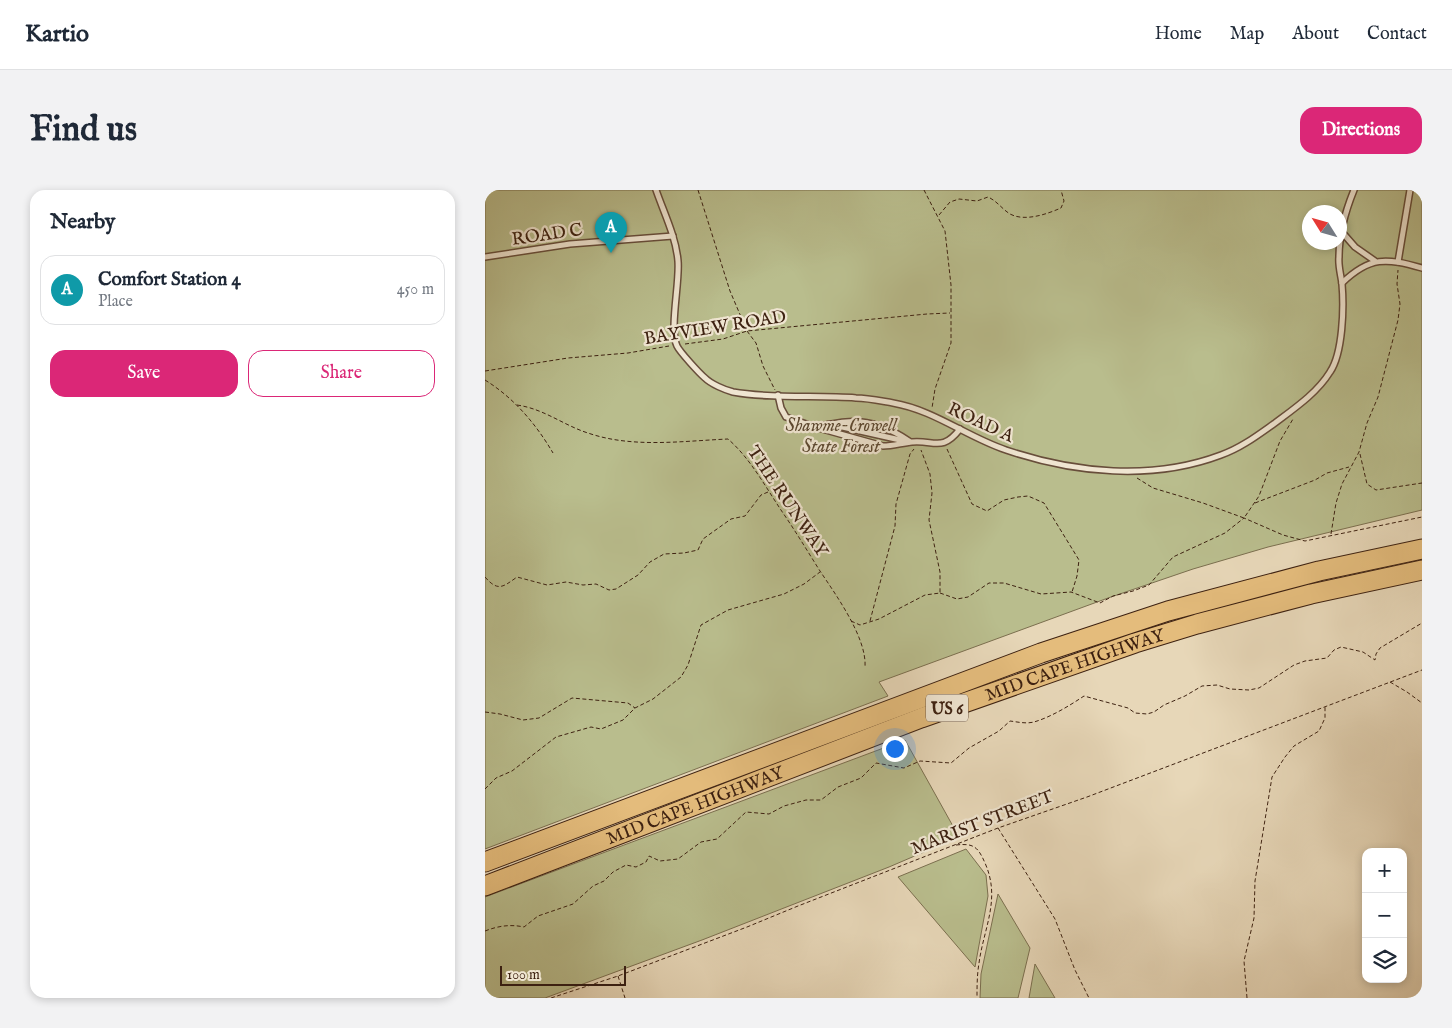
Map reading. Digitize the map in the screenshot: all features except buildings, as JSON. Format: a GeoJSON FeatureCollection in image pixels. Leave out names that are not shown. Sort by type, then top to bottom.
{"type":"FeatureCollection","features":[{"type":"Feature","properties":{"kind":"highway","name":"MID CAPE HIGHWAY"},"geometry":{"type":"LineString","coordinates":[[485,862],[1041,653],[1177,609],[1319,571],[1422,549]]}},
{"type":"Feature","properties":{"kind":"highway","name":"MID CAPE HIGHWAY"},"geometry":{"type":"LineString","coordinates":[[485,886],[921,718],[1126,646],[1197,624],[1311,594],[1422,570]]}},
{"type":"Feature","properties":{"kind":"lane"},"geometry":{"type":"LineString","coordinates":[[656,190],[673,236],[678,261],[674,322],[676,345]]}},
{"type":"Feature","properties":{"kind":"lane","name":"ROAD A"},"geometry":{"type":"LineString","coordinates":[[1347,206],[1354,190]]}},
{"type":"Feature","properties":{"kind":"lane"},"geometry":{"type":"LineString","coordinates":[[1398,262],[1410,190]]}},
{"type":"Feature","properties":{"kind":"lane","name":"ROAD C"},"geometry":{"type":"LineString","coordinates":[[485,257],[570,244],[673,236]]}},
{"type":"Feature","properties":{"kind":"lane"},"geometry":{"type":"LineString","coordinates":[[1347,238],[1355,247],[1375,261]]}},
{"type":"Feature","properties":{"kind":"lane","name":"ROAD A"},"geometry":{"type":"LineString","coordinates":[[676,345],[706,379],[731,392],[859,398],[903,405],[931,414],[1004,450],[1065,466],[1155,471],[1222,455],[1249,441],[1314,393],[1331,372],[1338,356],[1341,338],[1342,283],[1338,259],[1339,250]]}},
{"type":"Feature","properties":{"kind":"lane"},"geometry":{"type":"LineString","coordinates":[[1342,283],[1360,268],[1375,261],[1398,262],[1422,268]]}},
{"type":"Feature","properties":{"kind":"lane"},"geometry":{"type":"LineString","coordinates":[[778,395],[781,408],[786,417],[883,446],[895,446],[911,442]]}},
{"type":"Feature","properties":{"kind":"lane"},"geometry":{"type":"LineString","coordinates":[[815,427],[845,420],[857,420],[888,428],[911,442]]}},
{"type":"Feature","properties":{"kind":"lane"},"geometry":{"type":"LineString","coordinates":[[829,424],[911,442],[935,444],[944,443],[954,437],[960,429]]}},
{"type":"Feature","properties":{"kind":"path"},"geometry":{"type":"LineString","coordinates":[[698,190],[730,291],[747,331],[756,343],[763,366],[778,395]]}},
{"type":"Feature","properties":{"kind":"path"},"geometry":{"type":"LineString","coordinates":[[924,190],[945,231],[951,285],[951,343],[935,388],[931,414]]}},
{"type":"Feature","properties":{"kind":"path"},"geometry":{"type":"LineString","coordinates":[[939,216],[950,202],[959,199],[977,201],[988,196],[1011,214],[1030,217],[1043,216],[1061,208],[1064,201],[1061,190]]}},
{"type":"Feature","properties":{"kind":"path"},"geometry":{"type":"LineString","coordinates":[[1331,535],[1341,484],[1359,452],[1367,423],[1378,397],[1398,320],[1400,304],[1397,284],[1398,262]]}},
{"type":"Feature","properties":{"kind":"path","name":"BAYVIEW ROAD"},"geometry":{"type":"LineString","coordinates":[[485,371],[568,358],[628,353],[723,339],[747,331],[950,313]]}},
{"type":"Feature","properties":{"kind":"path"},"geometry":{"type":"LineString","coordinates":[[485,380],[501,390],[517,405],[534,424],[553,453]]}},
{"type":"Feature","properties":{"kind":"path"},"geometry":{"type":"LineString","coordinates":[[850,620],[861,625],[879,619],[925,595],[940,593],[957,599],[968,598],[989,583],[1004,583],[1041,594],[1071,592],[1100,602],[1149,585],[1173,557],[1225,533],[1244,518],[1266,479],[1280,441],[1301,403]]}},
{"type":"Feature","properties":{"kind":"path","name":"THE RUNWAY"},"geometry":{"type":"LineString","coordinates":[[517,405],[545,412],[589,434],[602,438],[630,442],[728,440],[742,454],[769,492],[838,597],[860,641],[866,660],[865,667]]}},
{"type":"Feature","properties":{"kind":"path"},"geometry":{"type":"LineString","coordinates":[[918,442],[930,474],[932,494],[929,520],[940,572],[940,593]]}},
{"type":"Feature","properties":{"kind":"path"},"geometry":{"type":"LineString","coordinates":[[870,622],[895,526],[896,504],[910,454],[918,442]]}},
{"type":"Feature","properties":{"kind":"path"},"geometry":{"type":"LineString","coordinates":[[944,443],[972,504],[987,510],[1004,500],[1029,496],[1044,503],[1079,560],[1077,576],[1071,592]]}},
{"type":"Feature","properties":{"kind":"path"},"geometry":{"type":"LineString","coordinates":[[1359,452],[1367,484],[1376,490],[1422,483]]}},
{"type":"Feature","properties":{"kind":"path"},"geometry":{"type":"LineString","coordinates":[[1254,503],[1315,480],[1327,473],[1350,467]]}},
{"type":"Feature","properties":{"kind":"path"},"geometry":{"type":"LineString","coordinates":[[1126,470],[1153,488],[1203,503],[1283,535],[1305,541],[1422,517]]}},
{"type":"Feature","properties":{"kind":"path"},"geometry":{"type":"LineString","coordinates":[[485,577],[496,587],[502,587],[517,578],[547,585],[567,582],[583,585],[595,584],[609,590],[616,589],[638,575],[650,562],[664,554],[698,550],[703,539],[731,519],[745,516],[761,496],[769,492]]}},
{"type":"Feature","properties":{"kind":"path"},"geometry":{"type":"LineString","coordinates":[[485,789],[496,778],[512,771],[556,737],[591,727],[601,729],[623,720],[635,708],[653,699],[681,677],[689,665],[701,625],[728,610],[784,594],[804,584],[821,572]]}},
{"type":"Feature","properties":{"kind":"path"},"geometry":{"type":"LineString","coordinates":[[485,931],[495,927],[512,925],[524,927],[539,916],[573,904],[593,886],[604,881],[613,872],[626,865],[636,867],[645,862],[649,856],[660,861],[678,859],[701,842],[717,839],[746,812],[769,814],[784,806],[806,800],[821,800],[838,787],[861,778],[876,763],[904,768],[920,761],[951,763],[969,748],[999,731],[1010,721],[1034,722],[1070,705],[1084,696],[1128,708],[1135,713],[1147,714],[1155,712],[1164,705],[1202,686],[1217,685],[1230,689],[1249,690],[1259,688],[1294,665],[1305,661],[1327,658],[1334,650],[1341,647],[1363,652],[1375,660],[1376,654],[1381,648],[1422,623]]}},
{"type":"Feature","properties":{"kind":"path","name":"MARIST STREET"},"geometry":{"type":"LineString","coordinates":[[551,998],[618,976],[747,928],[798,906],[998,828],[1422,670]]}},
{"type":"Feature","properties":{"kind":"path"},"geometry":{"type":"LineString","coordinates":[[1390,682],[1422,703]]}},
{"type":"Feature","properties":{"kind":"path"},"geometry":{"type":"LineString","coordinates":[[485,712],[523,720],[539,718],[572,698],[628,703],[635,708]]}},
{"type":"Feature","properties":{"kind":"path"},"geometry":{"type":"LineString","coordinates":[[1247,998],[1243,961],[1254,918],[1256,872],[1273,777],[1294,746],[1319,730],[1325,718],[1325,706]]}},
{"type":"Feature","properties":{"kind":"path"},"geometry":{"type":"LineString","coordinates":[[998,828],[1055,918],[1075,970],[1089,998]]}},
{"type":"Feature","properties":{"kind":"path"},"geometry":{"type":"LineString","coordinates":[[954,845],[968,844],[975,847],[980,852],[991,878],[992,903],[978,965],[977,998]]}},
{"type":"Feature","properties":{"kind":"path"},"geometry":{"type":"LineString","coordinates":[[618,976],[625,998]]}},
{"type":"Feature","properties":{"kind":"green space","name":"Shawme-Crowell State Forest"},"geometry":{"type":"Polygon","coordinates":[[[485,190],[1422,190],[1422,510],[1268,547],[1193,569],[1108,598],[879,682],[888,696],[485,849],[485,190]]]}},
{"type":"Feature","properties":{"kind":"green space"},"geometry":{"type":"Polygon","coordinates":[[[905,740],[959,837],[889,867],[702,940],[545,998],[485,998],[485,897],[905,740]]]}},
{"type":"Feature","properties":{"kind":"green space"},"geometry":{"type":"Polygon","coordinates":[[[966,849],[986,875],[988,896],[975,967],[898,877],[966,849]]]}},
{"type":"Feature","properties":{"kind":"green space"},"geometry":{"type":"Polygon","coordinates":[[[998,894],[1030,948],[1018,998],[980,998],[981,974],[998,894]]]}},
{"type":"Feature","properties":{"kind":"green space"},"geometry":{"type":"Polygon","coordinates":[[[1035,964],[1055,998],[1029,998],[1035,964]]]}},
{"type":"Feature","properties":{"kind":"place","name":"Comfort Station 4"},"geometry":{"type":"Point","coordinates":[611,253]}}]}
